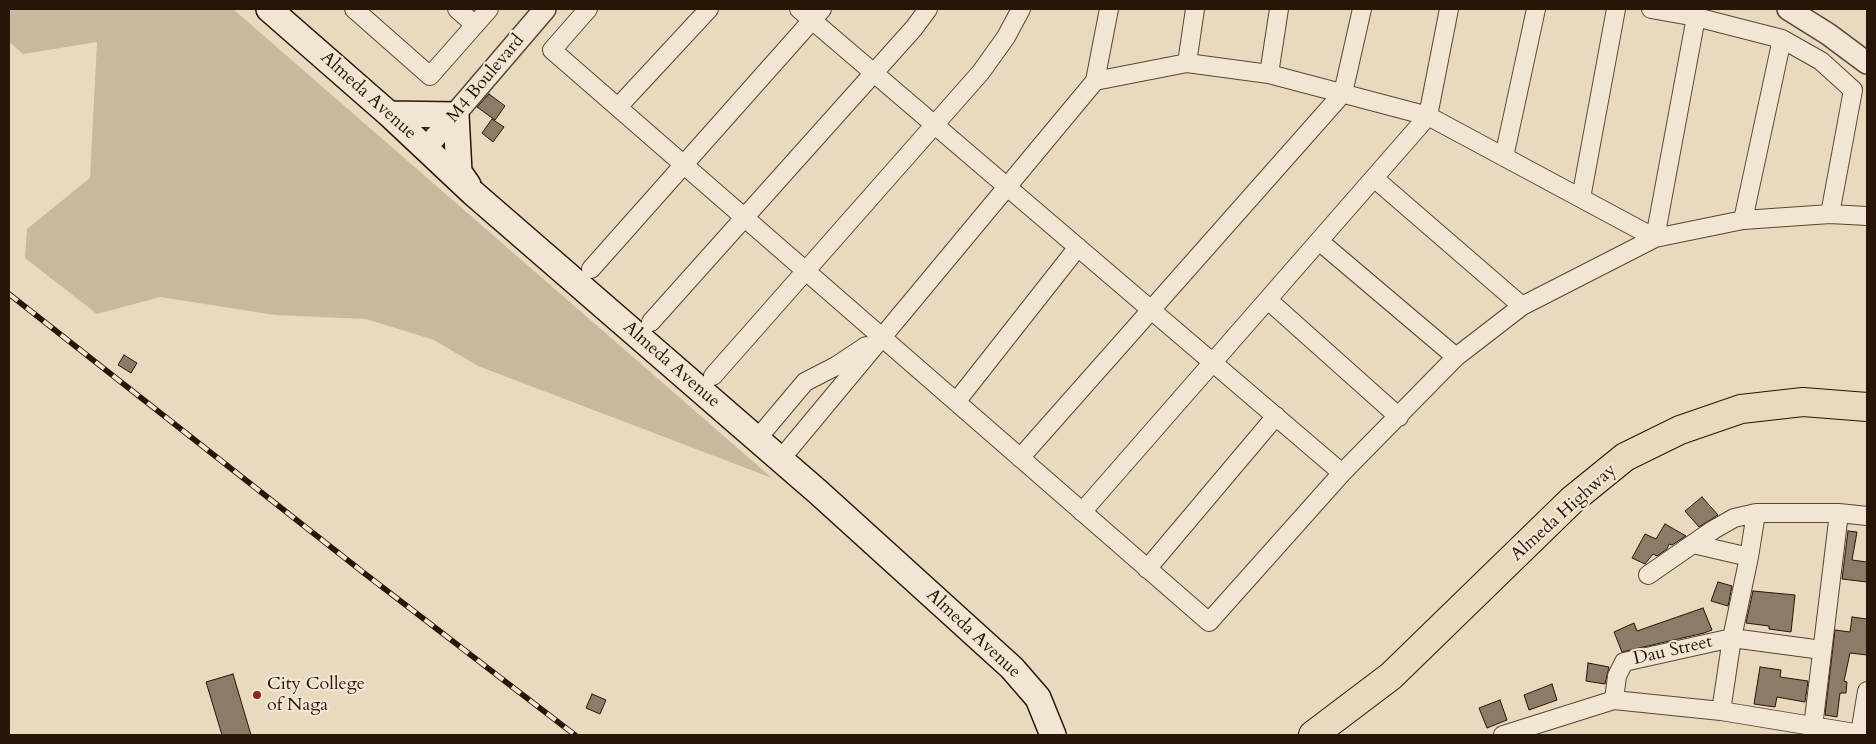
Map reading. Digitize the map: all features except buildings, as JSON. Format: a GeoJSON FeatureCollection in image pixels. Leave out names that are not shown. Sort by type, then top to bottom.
{"type":"FeatureCollection","features":[{"type":"Feature","properties":{"kind":"highway","name":"Almeda Highway"},"geometry":{"type":"LineString","coordinates":[[1313,735],[1391,676],[1572,500],[1625,457],[1680,430],[1741,409],[1803,402],[1867,407]]}},
{"type":"Feature","properties":{"kind":"main road","name":"Almeda Avenue"},"geometry":{"type":"LineString","coordinates":[[269,9],[389,114],[473,193],[780,460],[1012,668],[1038,698],[1053,735]]}},
{"type":"Feature","properties":{"kind":"main road"},"geometry":{"type":"LineString","coordinates":[[389,114],[456,115],[459,172],[473,193]]}},
{"type":"Feature","properties":{"kind":"street"},"geometry":{"type":"LineString","coordinates":[[354,9],[430,76],[489,9]]}},
{"type":"Feature","properties":{"kind":"street"},"geometry":{"type":"LineString","coordinates":[[457,9],[475,25]]}},
{"type":"Feature","properties":{"kind":"street","name":"M4 Boulevard"},"geometry":{"type":"LineString","coordinates":[[426,148],[545,9]]}},
{"type":"Feature","properties":{"kind":"street"},"geometry":{"type":"LineString","coordinates":[[588,9],[552,50],[1208,622],[1342,473],[1456,357],[1522,306],[1655,238],[1743,220],[1830,214],[1867,216]]}},
{"type":"Feature","properties":{"kind":"street"},"geometry":{"type":"LineString","coordinates":[[618,107],[709,9]]}},
{"type":"Feature","properties":{"kind":"street"},"geometry":{"type":"LineString","coordinates":[[651,322],[914,28],[928,9]]}},
{"type":"Feature","properties":{"kind":"street"},"geometry":{"type":"LineString","coordinates":[[713,376],[981,72],[1006,38],[1021,9]]}},
{"type":"Feature","properties":{"kind":"street"},"geometry":{"type":"LineString","coordinates":[[780,460],[881,336],[1095,81],[1108,9]]}},
{"type":"Feature","properties":{"kind":"street"},"geometry":{"type":"LineString","coordinates":[[1187,63],[1194,9]]}},
{"type":"Feature","properties":{"kind":"street"},"geometry":{"type":"LineString","coordinates":[[1269,74],[1279,9]]}},
{"type":"Feature","properties":{"kind":"street"},"geometry":{"type":"LineString","coordinates":[[1020,458],[1343,93],[1362,9]]}},
{"type":"Feature","properties":{"kind":"street"},"geometry":{"type":"LineString","coordinates":[[1082,512],[1428,116],[1449,9]]}},
{"type":"Feature","properties":{"kind":"street"},"geometry":{"type":"LineString","coordinates":[[1504,157],[1536,9]]}},
{"type":"Feature","properties":{"kind":"street"},"geometry":{"type":"LineString","coordinates":[[1581,198],[1616,9]]}},
{"type":"Feature","properties":{"kind":"street"},"geometry":{"type":"LineString","coordinates":[[1651,9],[1696,17],[1782,39],[1821,61],[1853,90],[1830,214]]}},
{"type":"Feature","properties":{"kind":"street"},"geometry":{"type":"LineString","coordinates":[[1788,9],[1828,34],[1867,64]]}},
{"type":"Feature","properties":{"kind":"street"},"geometry":{"type":"LineString","coordinates":[[591,269],[684,165],[811,12],[874,72],[935,125],[1342,473]]}},
{"type":"Feature","properties":{"kind":"street"},"geometry":{"type":"LineString","coordinates":[[1655,238],[1696,17]]}},
{"type":"Feature","properties":{"kind":"street"},"geometry":{"type":"LineString","coordinates":[[1743,220],[1782,39]]}},
{"type":"Feature","properties":{"kind":"street"},"geometry":{"type":"LineString","coordinates":[[1095,81],[1187,63],[1269,74],[1428,116],[1655,238]]}},
{"type":"Feature","properties":{"kind":"street"},"geometry":{"type":"LineString","coordinates":[[1374,178],[1522,306]]}},
{"type":"Feature","properties":{"kind":"street"},"geometry":{"type":"LineString","coordinates":[[1830,214],[1867,204]]}},
{"type":"Feature","properties":{"kind":"street"},"geometry":{"type":"LineString","coordinates":[[1319,241],[1456,357]]}},
{"type":"Feature","properties":{"kind":"street"},"geometry":{"type":"LineString","coordinates":[[956,402],[1078,247]]}},
{"type":"Feature","properties":{"kind":"street"},"geometry":{"type":"LineString","coordinates":[[1268,300],[1399,417]]}},
{"type":"Feature","properties":{"kind":"street"},"geometry":{"type":"LineString","coordinates":[[757,440],[805,382],[836,366],[881,336]]}},
{"type":"Feature","properties":{"kind":"street"},"geometry":{"type":"LineString","coordinates":[[1147,569],[1276,416]]}},
{"type":"Feature","properties":{"kind":"street"},"geometry":{"type":"LineString","coordinates":[[1721,711],[1732,638],[1749,558],[1756,513]]}},
{"type":"Feature","properties":{"kind":"street"},"geometry":{"type":"LineString","coordinates":[[1648,575],[1713,530],[1734,518],[1756,513],[1838,513],[1867,516]]}},
{"type":"Feature","properties":{"kind":"street"},"geometry":{"type":"LineString","coordinates":[[1813,727],[1838,513]]}},
{"type":"Feature","properties":{"kind":"street"},"geometry":{"type":"LineString","coordinates":[[1693,544],[1749,558]]}},
{"type":"Feature","properties":{"kind":"street"},"geometry":{"type":"LineString","coordinates":[[1732,638],[1822,650]]}},
{"type":"Feature","properties":{"kind":"street","name":"Dau Street"},"geometry":{"type":"LineString","coordinates":[[1614,700],[1617,676],[1624,662],[1732,638]]}},
{"type":"Feature","properties":{"kind":"street"},"geometry":{"type":"LineString","coordinates":[[1503,735],[1614,700],[1721,711],[1863,735],[1867,691]]}},
{"type":"Feature","properties":{"kind":"shaded area"},"geometry":{"type":"Polygon","coordinates":[[[9,9],[233,9],[772,478],[478,366],[434,340],[366,319],[275,315],[160,297],[97,314],[25,258],[27,229],[90,178],[97,42],[23,54],[9,42],[9,9]]]}},
{"type":"Feature","properties":{"kind":"railway"},"geometry":{"type":"LineString","coordinates":[[9,294],[364,573],[575,735]]}},
{"type":"Feature","properties":{"kind":"place","name":"City College of Naga"},"geometry":{"type":"Point","coordinates":[257,695]}}]}
